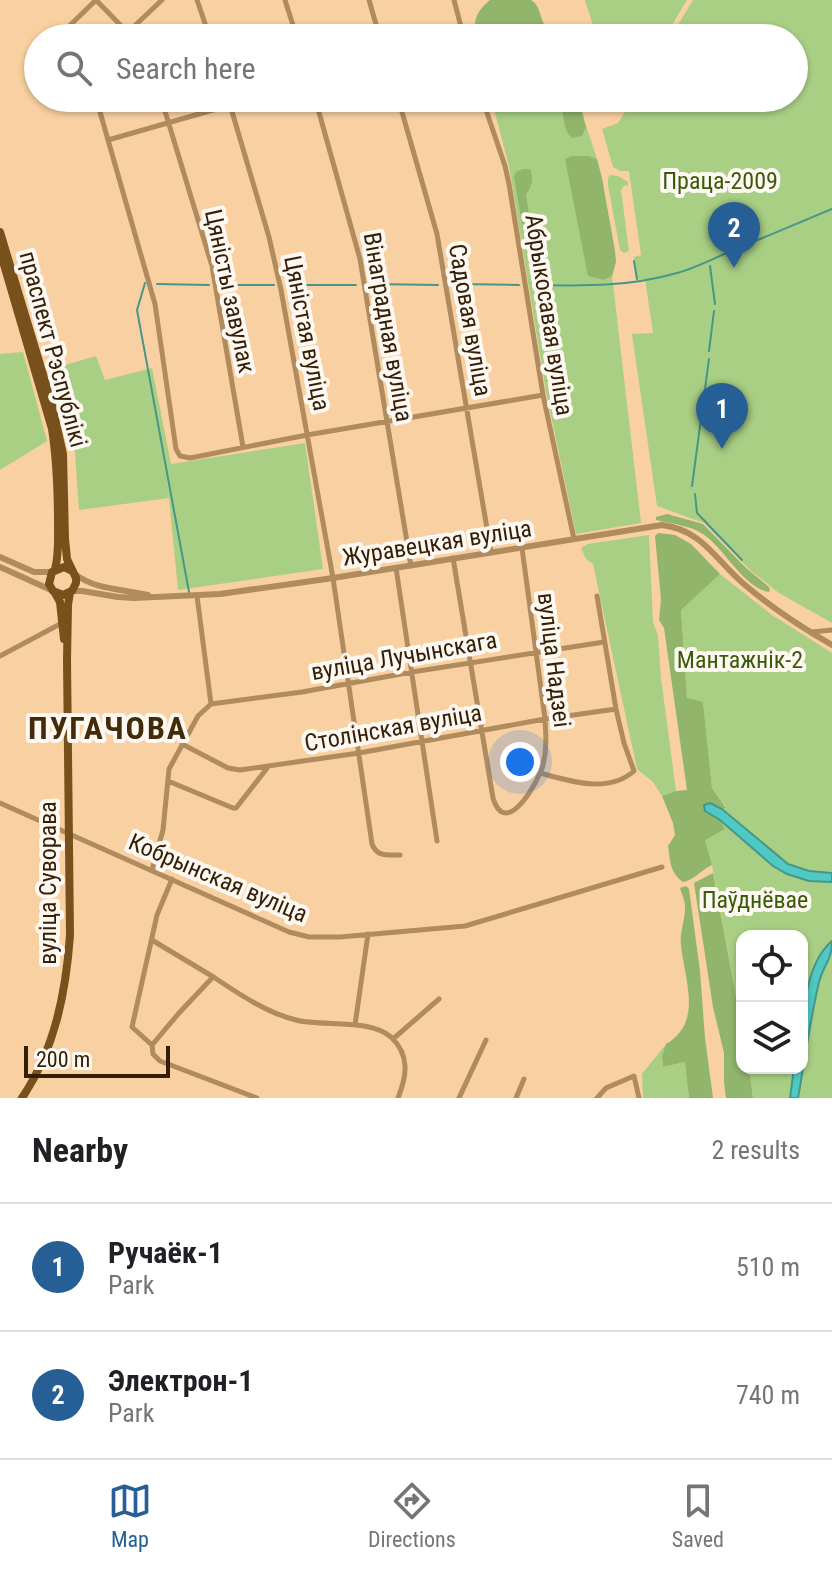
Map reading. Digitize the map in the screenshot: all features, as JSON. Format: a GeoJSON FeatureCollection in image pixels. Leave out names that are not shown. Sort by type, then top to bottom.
{"type":"FeatureCollection","features":[{"type":"Feature","properties":{"kind":"main road","name":"праспект Рэспублікі"},"geometry":{"type":"LineString","coordinates":[[0,232],[59,429],[63,454],[66,555],[76,583],[71,592]]}},
{"type":"Feature","properties":{"kind":"main road","name":"праспект Рэспублікі"},"geometry":{"type":"LineString","coordinates":[[0,251],[52,429],[56,453],[58,560],[49,584],[54,592]]}},
{"type":"Feature","properties":{"kind":"main road"},"geometry":{"type":"LineString","coordinates":[[54,571],[64,567],[73,572]]}},
{"type":"Feature","properties":{"kind":"main road"},"geometry":{"type":"LineString","coordinates":[[54,592],[63,595],[71,592]]}},
{"type":"Feature","properties":{"kind":"main road","name":"вуліца Суворава"},"geometry":{"type":"LineString","coordinates":[[54,592],[60,602],[67,660]]}},
{"type":"Feature","properties":{"kind":"main road","name":"вуліца Суворава"},"geometry":{"type":"LineString","coordinates":[[22,1098],[51,1041],[67,977],[70,935],[67,660],[71,592]]}},
{"type":"Feature","properties":{"kind":"street"},"geometry":{"type":"LineString","coordinates":[[71,24],[96,0],[120,24]]}},
{"type":"Feature","properties":{"kind":"street"},"geometry":{"type":"LineString","coordinates":[[136,24],[162,0]]}},
{"type":"Feature","properties":{"kind":"street"},"geometry":{"type":"LineString","coordinates":[[197,0],[205,24]]}},
{"type":"Feature","properties":{"kind":"street"},"geometry":{"type":"LineString","coordinates":[[285,0],[293,24]]}},
{"type":"Feature","properties":{"kind":"street"},"geometry":{"type":"LineString","coordinates":[[369,0],[376,24]]}},
{"type":"Feature","properties":{"kind":"street"},"geometry":{"type":"LineString","coordinates":[[454,0],[460,24]]}},
{"type":"Feature","properties":{"kind":"street"},"geometry":{"type":"LineString","coordinates":[[100,112],[155,304],[180,456],[187,458],[543,395]]}},
{"type":"Feature","properties":{"kind":"street","name":"Цяністы завулак"},"geometry":{"type":"LineString","coordinates":[[165,112],[212,266],[243,447]]}},
{"type":"Feature","properties":{"kind":"street"},"geometry":{"type":"LineString","coordinates":[[108,140],[204,112]]}},
{"type":"Feature","properties":{"kind":"street","name":"Цяністая вуліца"},"geometry":{"type":"LineString","coordinates":[[232,112],[274,255],[333,578],[372,846],[383,855],[400,855]]}},
{"type":"Feature","properties":{"kind":"street","name":"Вінаградная вуліца"},"geometry":{"type":"LineString","coordinates":[[319,112],[358,249],[411,566]]}},
{"type":"Feature","properties":{"kind":"street","name":"Садовая вуліца"},"geometry":{"type":"LineString","coordinates":[[402,112],[437,234],[491,552]]}},
{"type":"Feature","properties":{"kind":"street","name":"Абрыкосавая вуліца"},"geometry":{"type":"LineString","coordinates":[[487,112],[509,184],[543,395],[574,539]]}},
{"type":"Feature","properties":{"kind":"street","name":"Журавецкая вуліца"},"geometry":{"type":"LineString","coordinates":[[71,592],[87,591],[118,597],[197,596],[333,578],[662,525],[689,532],[745,586],[832,645]]}},
{"type":"Feature","properties":{"kind":"street","name":"вуліца Надзеі"},"geometry":{"type":"LineString","coordinates":[[522,548],[545,719],[546,753],[540,773]]}},
{"type":"Feature","properties":{"kind":"street"},"geometry":{"type":"LineString","coordinates":[[0,557],[34,572],[54,571]]}},
{"type":"Feature","properties":{"kind":"street"},"geometry":{"type":"LineString","coordinates":[[453,558],[494,802],[501,812],[516,809],[531,791],[540,773],[592,784],[619,781],[634,771],[616,709],[597,596]]}},
{"type":"Feature","properties":{"kind":"street"},"geometry":{"type":"LineString","coordinates":[[0,567],[54,592]]}},
{"type":"Feature","properties":{"kind":"street"},"geometry":{"type":"LineString","coordinates":[[396,568],[437,841]]}},
{"type":"Feature","properties":{"kind":"street","name":"Журавецкая вуліца"},"geometry":{"type":"LineString","coordinates":[[73,572],[82,580],[96,585],[159,597]]}},
{"type":"Feature","properties":{"kind":"street"},"geometry":{"type":"LineString","coordinates":[[152,870],[163,830],[169,769],[200,714],[211,704],[197,596]]}},
{"type":"Feature","properties":{"kind":"street"},"geometry":{"type":"LineString","coordinates":[[0,656],[62,623]]}},
{"type":"Feature","properties":{"kind":"street"},"geometry":{"type":"LineString","coordinates":[[811,632],[832,630]]}},
{"type":"Feature","properties":{"kind":"street","name":"вуліца Лучынскага"},"geometry":{"type":"LineString","coordinates":[[211,704],[604,642]]}},
{"type":"Feature","properties":{"kind":"street","name":"Столінская вуліца"},"geometry":{"type":"LineString","coordinates":[[182,744],[232,769],[268,767],[616,709]]}},
{"type":"Feature","properties":{"kind":"street"},"geometry":{"type":"LineString","coordinates":[[168,781],[236,808],[268,767]]}},
{"type":"Feature","properties":{"kind":"street","name":"Кобрынская вуліца"},"geometry":{"type":"LineString","coordinates":[[0,803],[296,934],[309,937],[465,926],[662,867]]}},
{"type":"Feature","properties":{"kind":"street"},"geometry":{"type":"LineString","coordinates":[[172,879],[157,915],[132,1027],[152,1045],[153,1054],[160,1061],[256,1098]]}},
{"type":"Feature","properties":{"kind":"street"},"geometry":{"type":"LineString","coordinates":[[355,1025],[368,934]]}},
{"type":"Feature","properties":{"kind":"street"},"geometry":{"type":"LineString","coordinates":[[152,940],[247,998],[288,1018],[376,1028],[393,1039],[403,1054],[406,1076],[398,1098]]}},
{"type":"Feature","properties":{"kind":"street"},"geometry":{"type":"LineString","coordinates":[[152,1045],[213,977]]}},
{"type":"Feature","properties":{"kind":"street"},"geometry":{"type":"LineString","coordinates":[[393,1039],[439,999]]}},
{"type":"Feature","properties":{"kind":"street"},"geometry":{"type":"LineString","coordinates":[[459,1098],[486,1040]]}},
{"type":"Feature","properties":{"kind":"street"},"geometry":{"type":"LineString","coordinates":[[597,1098],[611,1085],[634,1076],[639,1098]]}},
{"type":"Feature","properties":{"kind":"street"},"geometry":{"type":"LineString","coordinates":[[516,1098],[524,1079]]}},
{"type":"Feature","properties":{"kind":"green space"},"geometry":{"type":"Polygon","coordinates":[[[490,0],[531,0],[538,7],[544,24],[476,24],[482,8],[490,0]]]}},
{"type":"Feature","properties":{"kind":"green space"},"geometry":{"type":"Polygon","coordinates":[[[585,0],[687,0],[672,24],[593,24],[585,0]]]}},
{"type":"Feature","properties":{"kind":"green space","name":"Праца-2009"},"geometry":{"type":"Polygon","coordinates":[[[693,0],[832,0],[832,623],[779,593],[750,570],[704,523],[657,506],[632,334],[653,333],[645,279],[638,280],[634,257],[641,255],[629,171],[613,167],[602,129],[618,123],[625,112],[808,112],[808,24],[678,24],[693,0]]]}},
{"type":"Feature","properties":{"kind":"green space"},"geometry":{"type":"Polygon","coordinates":[[[495,112],[582,112],[597,159],[581,156],[565,159],[604,280],[612,276],[641,523],[576,534],[546,392],[509,166],[495,112]]]}},
{"type":"Feature","properties":{"kind":"green space"},"geometry":{"type":"Polygon","coordinates":[[[562,112],[582,112],[586,128],[582,136],[572,138],[562,112]]]}},
{"type":"Feature","properties":{"kind":"green space"},"geometry":{"type":"Polygon","coordinates":[[[572,156],[597,159],[602,178],[616,262],[612,276],[604,280],[588,276],[565,159],[572,156]]]}},
{"type":"Feature","properties":{"kind":"green space"},"geometry":{"type":"Polygon","coordinates":[[[530,169],[531,173],[532,182],[526,195],[531,225],[542,239],[535,249],[538,266],[535,270],[530,270],[514,177],[516,172],[530,169]]]}},
{"type":"Feature","properties":{"kind":"green space"},"geometry":{"type":"Polygon","coordinates":[[[610,175],[628,182],[628,186],[621,190],[629,251],[624,253],[620,250],[608,185],[610,175]]]}},
{"type":"Feature","properties":{"kind":"green space"},"geometry":{"type":"Polygon","coordinates":[[[23,352],[47,441],[0,470],[0,354],[23,352]]]}},
{"type":"Feature","properties":{"kind":"green space"},"geometry":{"type":"Polygon","coordinates":[[[96,356],[105,380],[152,368],[171,464],[305,443],[323,569],[178,590],[169,498],[79,510],[70,416],[55,368],[96,356]]]}},
{"type":"Feature","properties":{"kind":"green space"},"geometry":{"type":"Polygon","coordinates":[[[667,514],[703,524],[768,586],[769,592],[743,576],[703,534],[656,520],[656,517],[667,514]]]}},
{"type":"Feature","properties":{"kind":"green space"},"geometry":{"type":"Polygon","coordinates":[[[658,533],[675,535],[691,544],[720,574],[681,610],[687,698],[703,702],[712,788],[726,808],[710,803],[707,813],[720,820],[725,829],[705,840],[712,865],[683,882],[675,875],[670,861],[668,846],[675,835],[662,796],[687,790],[664,628],[659,620],[661,599],[655,536],[658,533]]]}},
{"type":"Feature","properties":{"kind":"green space"},"geometry":{"type":"Polygon","coordinates":[[[649,535],[653,622],[658,636],[676,791],[662,796],[653,782],[637,769],[593,564],[586,559],[581,548],[588,544],[649,535]]]}},
{"type":"Feature","properties":{"kind":"green space"},"geometry":{"type":"Polygon","coordinates":[[[720,574],[772,615],[832,653],[832,1098],[753,1098],[750,1074],[808,1074],[808,930],[736,930],[736,996],[712,865],[704,840],[725,829],[707,813],[726,807],[712,788],[703,702],[687,699],[681,609],[720,574]]]}},
{"type":"Feature","properties":{"kind":"green space"},"geometry":{"type":"Polygon","coordinates":[[[713,873],[736,997],[736,1074],[750,1074],[753,1098],[726,1098],[724,1053],[713,1007],[694,883],[713,873]]]}},
{"type":"Feature","properties":{"kind":"green space"},"geometry":{"type":"Polygon","coordinates":[[[686,886],[689,889],[700,971],[713,1098],[689,1098],[685,1062],[663,1067],[662,1056],[666,1044],[678,1035],[688,1012],[688,985],[681,939],[685,905],[680,888],[686,886]]]}},
{"type":"Feature","properties":{"kind":"green space"},"geometry":{"type":"Polygon","coordinates":[[[666,1044],[662,1056],[663,1067],[686,1062],[689,1098],[643,1098],[642,1074],[666,1044]]]}},
{"type":"Feature","properties":{"kind":"water"},"geometry":{"type":"Polygon","coordinates":[[[710,803],[722,809],[788,864],[809,871],[832,873],[832,882],[809,881],[773,866],[720,820],[705,811],[704,805],[710,803]]]}},
{"type":"Feature","properties":{"kind":"water"},"geometry":{"type":"Polygon","coordinates":[[[832,941],[816,996],[808,1041],[808,987],[822,952],[832,941]]]}},
{"type":"Feature","properties":{"kind":"water"},"geometry":{"type":"Polygon","coordinates":[[[793,1074],[802,1074],[798,1098],[790,1098],[793,1074]]]}},
{"type":"Feature","properties":{"kind":"waterway"},"geometry":{"type":"LineString","coordinates":[[741,247],[832,209]]}},
{"type":"Feature","properties":{"kind":"waterway"},"geometry":{"type":"LineString","coordinates":[[535,285],[589,285],[659,278],[734,250]]}},
{"type":"Feature","properties":{"kind":"waterway"},"geometry":{"type":"LineString","coordinates":[[634,261],[637,279]]}},
{"type":"Feature","properties":{"kind":"waterway"},"geometry":{"type":"LineString","coordinates":[[710,266],[715,304]]}},
{"type":"Feature","properties":{"kind":"waterway"},"geometry":{"type":"LineString","coordinates":[[145,283],[137,310],[189,592]]}},
{"type":"Feature","properties":{"kind":"waterway"},"geometry":{"type":"LineString","coordinates":[[157,284],[209,285]]}},
{"type":"Feature","properties":{"kind":"waterway"},"geometry":{"type":"LineString","coordinates":[[373,284],[438,285]]}},
{"type":"Feature","properties":{"kind":"waterway"},"geometry":{"type":"LineString","coordinates":[[457,284],[519,285]]}},
{"type":"Feature","properties":{"kind":"waterway"},"geometry":{"type":"LineString","coordinates":[[223,285],[274,285]]}},
{"type":"Feature","properties":{"kind":"waterway"},"geometry":{"type":"LineString","coordinates":[[288,285],[356,285]]}},
{"type":"Feature","properties":{"kind":"waterway"},"geometry":{"type":"LineString","coordinates":[[709,351],[714,311]]}},
{"type":"Feature","properties":{"kind":"waterway"},"geometry":{"type":"LineString","coordinates":[[692,486],[709,359]]}},
{"type":"Feature","properties":{"kind":"waterway"},"geometry":{"type":"LineString","coordinates":[[695,494],[697,513],[742,560]]}},
{"type":"Feature","properties":{"kind":"place","name":"Электрон-1"},"geometry":{"type":"Point","coordinates":[734,268]}},
{"type":"Feature","properties":{"kind":"place","name":"Ручаёк-1"},"geometry":{"type":"Point","coordinates":[722,449]}},
{"type":"Feature","properties":{"kind":"district","name":"ПУГАЧОВА"},"geometry":{"type":"Point","coordinates":[108,728]}},
{"type":"Feature","properties":{"kind":"park label","name":"Мантажнік-2"},"geometry":{"type":"Point","coordinates":[740,660]}},
{"type":"Feature","properties":{"kind":"park label","name":"Паўднёвае"},"geometry":{"type":"Point","coordinates":[755,900]}}]}
